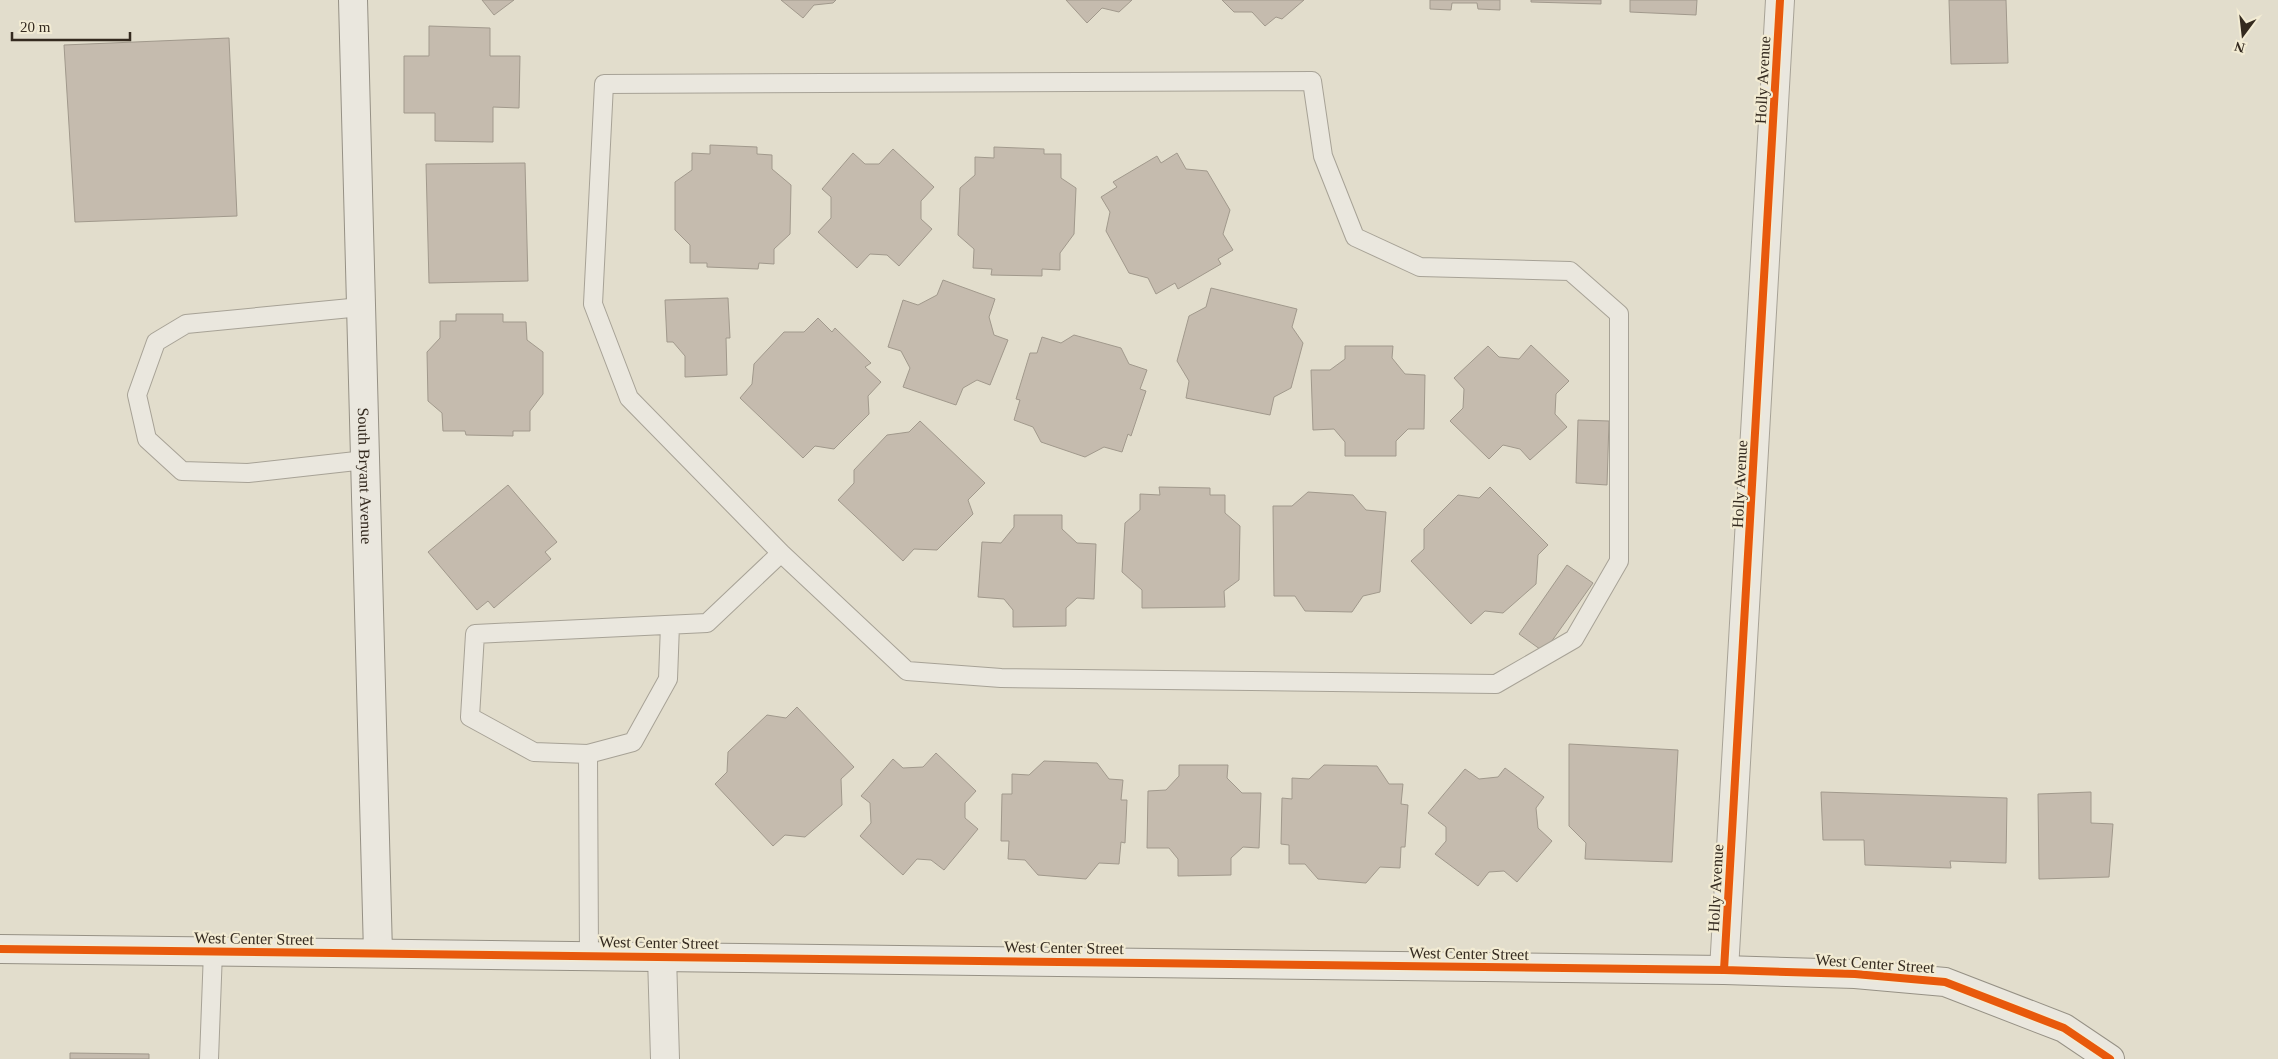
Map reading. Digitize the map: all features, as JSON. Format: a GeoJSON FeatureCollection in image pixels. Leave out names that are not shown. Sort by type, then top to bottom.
{"type":"FeatureCollection","features":[{"type":"Feature","properties":{"kind":"street","name":"South Bryant Avenue"},"geometry":{"type":"LineString","coordinates":[[353,0],[378,953]]}},
{"type":"Feature","properties":{"kind":"street","name":"Holly Avenue"},"geometry":{"type":"LineString","coordinates":[[1724,970],[1780,0]]}},
{"type":"Feature","properties":{"kind":"street","name":"West Center Street"},"geometry":{"type":"LineString","coordinates":[[0,949],[1724,970],[1855,974],[1944,982],[2064,1028],[2110,1059]]}},
{"type":"Feature","properties":{"kind":"street"},"geometry":{"type":"LineString","coordinates":[[662,956],[665,1059]]}},
{"type":"Feature","properties":{"kind":"lane"},"geometry":{"type":"LineString","coordinates":[[1312,81],[1322,156],[1355,237],[1420,267],[1570,271],[1619,314],[1619,561],[1574,639],[1496,684],[1001,678],[906,671],[781,552],[628,398],[593,304],[604,84],[1312,81]]}},
{"type":"Feature","properties":{"kind":"lane"},"geometry":{"type":"LineString","coordinates":[[361,306],[186,324],[156,342],[137,396],[147,438],[182,471],[248,473],[365,460]]}},
{"type":"Feature","properties":{"kind":"lane"},"geometry":{"type":"LineString","coordinates":[[670,625],[668,679],[633,742],[588,754],[534,752],[470,717],[475,634],[707,623],[781,552]]}},
{"type":"Feature","properties":{"kind":"lane"},"geometry":{"type":"LineString","coordinates":[[588,754],[588,955]]}},
{"type":"Feature","properties":{"kind":"lane"},"geometry":{"type":"LineString","coordinates":[[208,1059],[213,951]]}},
{"type":"Feature","properties":{"kind":"building"},"geometry":{"type":"Polygon","coordinates":[[[482,0],[514,0],[494,15],[482,0]]]}},
{"type":"Feature","properties":{"kind":"building"},"geometry":{"type":"Polygon","coordinates":[[[781,0],[836,0],[833,3],[814,5],[803,18],[781,0]]]}},
{"type":"Feature","properties":{"kind":"building"},"geometry":{"type":"Polygon","coordinates":[[[1066,0],[1132,0],[1119,12],[1102,8],[1087,23],[1066,0]]]}},
{"type":"Feature","properties":{"kind":"building"},"geometry":{"type":"Polygon","coordinates":[[[1222,0],[1304,0],[1282,19],[1276,17],[1265,26],[1252,12],[1234,12],[1222,0]]]}},
{"type":"Feature","properties":{"kind":"building"},"geometry":{"type":"Polygon","coordinates":[[[1430,0],[1500,0],[1500,10],[1478,9],[1477,3],[1452,3],[1451,10],[1430,9],[1430,0]]]}},
{"type":"Feature","properties":{"kind":"building"},"geometry":{"type":"Polygon","coordinates":[[[1531,0],[1601,0],[1601,4],[1531,2],[1531,0]]]}},
{"type":"Feature","properties":{"kind":"building"},"geometry":{"type":"Polygon","coordinates":[[[1630,0],[1697,0],[1696,15],[1630,12],[1630,0]]]}},
{"type":"Feature","properties":{"kind":"building"},"geometry":{"type":"Polygon","coordinates":[[[1949,0],[2006,0],[2008,63],[1951,64],[1949,0]]]}},
{"type":"Feature","properties":{"kind":"building"},"geometry":{"type":"Polygon","coordinates":[[[429,26],[490,28],[490,56],[520,56],[519,108],[493,107],[493,142],[435,141],[435,113],[404,113],[404,56],[429,56],[429,26]]]}},
{"type":"Feature","properties":{"kind":"building"},"geometry":{"type":"Polygon","coordinates":[[[229,38],[237,216],[75,222],[64,45],[229,38]]]}},
{"type":"Feature","properties":{"kind":"building"},"geometry":{"type":"Polygon","coordinates":[[[710,145],[757,147],[757,154],[772,155],[772,169],[791,185],[790,234],[774,249],[774,264],[759,263],[758,269],[707,267],[707,263],[690,263],[690,245],[675,230],[675,182],[692,170],[692,153],[710,154],[710,145]]]}},
{"type":"Feature","properties":{"kind":"building"},"geometry":{"type":"Polygon","coordinates":[[[994,147],[1044,149],[1044,154],[1061,154],[1061,178],[1076,188],[1074,234],[1060,253],[1060,270],[1042,269],[1042,276],[991,275],[992,269],[973,268],[974,249],[958,235],[960,188],[975,175],[975,157],[994,158],[994,147]]]}},
{"type":"Feature","properties":{"kind":"building"},"geometry":{"type":"Polygon","coordinates":[[[893,149],[934,187],[921,201],[921,219],[932,229],[899,266],[887,255],[870,254],[857,268],[818,232],[831,218],[831,197],[822,189],[853,153],[865,164],[879,164],[893,149]]]}},
{"type":"Feature","properties":{"kind":"building"},"geometry":{"type":"Polygon","coordinates":[[[1177,153],[1186,169],[1207,171],[1230,210],[1223,234],[1233,250],[1218,259],[1221,264],[1178,289],[1175,283],[1156,294],[1148,278],[1129,273],[1106,231],[1110,212],[1101,197],[1117,187],[1113,182],[1157,156],[1161,163],[1177,153]]]}},
{"type":"Feature","properties":{"kind":"building"},"geometry":{"type":"Polygon","coordinates":[[[525,163],[528,281],[429,283],[426,164],[525,163]]]}},
{"type":"Feature","properties":{"kind":"building"},"geometry":{"type":"Polygon","coordinates":[[[943,280],[995,299],[989,317],[994,335],[1008,340],[990,385],[977,380],[963,388],[956,405],[903,387],[910,368],[901,351],[888,347],[903,300],[918,305],[937,295],[943,280]]]}},
{"type":"Feature","properties":{"kind":"building"},"geometry":{"type":"Polygon","coordinates":[[[1211,288],[1297,309],[1292,327],[1303,343],[1291,388],[1274,397],[1270,415],[1186,398],[1189,381],[1177,361],[1189,316],[1206,307],[1211,288]]]}},
{"type":"Feature","properties":{"kind":"building"},"geometry":{"type":"Polygon","coordinates":[[[728,298],[730,338],[726,338],[727,375],[685,377],[685,356],[673,342],[667,342],[665,300],[728,298]]]}},
{"type":"Feature","properties":{"kind":"building"},"geometry":{"type":"Polygon","coordinates":[[[456,314],[503,314],[503,322],[526,322],[527,340],[543,352],[543,394],[530,411],[530,431],[513,431],[513,436],[466,435],[465,431],[443,431],[442,413],[428,401],[427,352],[440,338],[440,321],[456,321],[456,314]]]}},
{"type":"Feature","properties":{"kind":"building"},"geometry":{"type":"Polygon","coordinates":[[[818,318],[832,332],[835,328],[871,363],[865,367],[881,382],[868,396],[869,414],[834,449],[815,446],[803,458],[740,398],[752,384],[754,364],[784,332],[804,332],[818,318]]]}},
{"type":"Feature","properties":{"kind":"building"},"geometry":{"type":"Polygon","coordinates":[[[1074,335],[1121,348],[1129,364],[1147,370],[1140,389],[1146,391],[1131,436],[1128,434],[1122,452],[1104,447],[1085,457],[1041,442],[1033,427],[1014,420],[1020,400],[1016,399],[1030,353],[1037,353],[1042,337],[1061,343],[1074,335]]]}},
{"type":"Feature","properties":{"kind":"building"},"geometry":{"type":"Polygon","coordinates":[[[1531,345],[1569,381],[1556,394],[1555,414],[1567,427],[1530,460],[1520,449],[1503,445],[1489,459],[1450,421],[1463,408],[1464,389],[1454,378],[1488,346],[1499,357],[1519,359],[1531,345]]]}},
{"type":"Feature","properties":{"kind":"building"},"geometry":{"type":"Polygon","coordinates":[[[1345,346],[1393,346],[1392,358],[1405,374],[1425,375],[1424,429],[1408,429],[1396,441],[1396,456],[1345,456],[1345,442],[1334,429],[1313,430],[1311,370],[1330,370],[1345,359],[1345,346]]]}},
{"type":"Feature","properties":{"kind":"building"},"geometry":{"type":"Polygon","coordinates":[[[1578,420],[1609,421],[1607,485],[1576,483],[1578,420]]]}},
{"type":"Feature","properties":{"kind":"building"},"geometry":{"type":"Polygon","coordinates":[[[920,421],[985,483],[968,500],[973,514],[937,550],[914,549],[903,561],[838,500],[854,483],[854,470],[887,435],[909,432],[920,421]]]}},
{"type":"Feature","properties":{"kind":"building"},"geometry":{"type":"Polygon","coordinates":[[[508,485],[557,542],[545,552],[551,559],[494,608],[488,601],[477,610],[428,552],[508,485]]]}},
{"type":"Feature","properties":{"kind":"building"},"geometry":{"type":"Polygon","coordinates":[[[1159,487],[1210,488],[1210,495],[1225,495],[1225,513],[1240,526],[1239,580],[1224,591],[1225,607],[1142,608],[1142,590],[1122,572],[1125,523],[1140,510],[1140,494],[1160,495],[1159,487]]]}},
{"type":"Feature","properties":{"kind":"building"},"geometry":{"type":"Polygon","coordinates":[[[1490,487],[1548,545],[1538,555],[1536,584],[1503,613],[1485,611],[1471,624],[1411,561],[1424,549],[1424,529],[1458,495],[1479,498],[1490,487]]]}},
{"type":"Feature","properties":{"kind":"building"},"geometry":{"type":"Polygon","coordinates":[[[1308,492],[1353,495],[1366,510],[1386,512],[1380,592],[1363,596],[1352,612],[1305,611],[1295,596],[1274,596],[1273,506],[1292,506],[1308,492]]]}},
{"type":"Feature","properties":{"kind":"building"},"geometry":{"type":"Polygon","coordinates":[[[1014,515],[1062,515],[1062,529],[1077,543],[1096,544],[1094,599],[1077,598],[1066,608],[1066,626],[1013,627],[1013,610],[1004,599],[978,597],[982,542],[1001,543],[1014,527],[1014,515]]]}},
{"type":"Feature","properties":{"kind":"building"},"geometry":{"type":"Polygon","coordinates":[[[1567,565],[1593,583],[1544,652],[1519,634],[1567,565]]]}},
{"type":"Feature","properties":{"kind":"building"},"geometry":{"type":"Polygon","coordinates":[[[797,707],[854,767],[841,779],[842,805],[805,837],[785,835],[773,846],[715,784],[727,772],[728,752],[767,715],[786,718],[797,707]]]}},
{"type":"Feature","properties":{"kind":"building"},"geometry":{"type":"Polygon","coordinates":[[[1569,744],[1678,750],[1672,862],[1585,859],[1586,843],[1569,826],[1569,744]]]}},
{"type":"Feature","properties":{"kind":"building"},"geometry":{"type":"Polygon","coordinates":[[[936,753],[976,791],[965,803],[965,818],[978,829],[944,870],[931,860],[917,859],[903,875],[860,836],[871,823],[870,803],[861,796],[893,759],[903,768],[923,767],[936,753]]]}},
{"type":"Feature","properties":{"kind":"building"},"geometry":{"type":"Polygon","coordinates":[[[1044,761],[1097,763],[1109,779],[1123,780],[1121,800],[1127,800],[1125,843],[1121,842],[1119,864],[1099,863],[1086,879],[1038,875],[1025,860],[1008,859],[1009,841],[1001,841],[1002,794],[1012,794],[1012,774],[1029,775],[1044,761]]]}},
{"type":"Feature","properties":{"kind":"building"},"geometry":{"type":"Polygon","coordinates":[[[1179,765],[1228,765],[1227,778],[1242,793],[1261,793],[1259,848],[1243,847],[1231,858],[1231,875],[1178,876],[1178,859],[1169,848],[1147,848],[1148,791],[1166,790],[1179,776],[1179,765]]]}},
{"type":"Feature","properties":{"kind":"building"},"geometry":{"type":"Polygon","coordinates":[[[1324,765],[1377,766],[1389,784],[1403,784],[1401,804],[1408,805],[1405,847],[1401,847],[1400,868],[1380,867],[1366,883],[1318,879],[1305,864],[1289,864],[1289,845],[1281,844],[1282,798],[1292,799],[1292,778],[1309,779],[1324,765]]]}},
{"type":"Feature","properties":{"kind":"building"},"geometry":{"type":"Polygon","coordinates":[[[1505,768],[1544,797],[1536,808],[1538,828],[1552,841],[1517,882],[1504,871],[1489,872],[1478,886],[1435,854],[1446,841],[1446,827],[1428,813],[1465,769],[1479,779],[1498,777],[1505,768]]]}},
{"type":"Feature","properties":{"kind":"building"},"geometry":{"type":"Polygon","coordinates":[[[1821,792],[2007,798],[2006,863],[1950,861],[1951,868],[1865,865],[1864,840],[1823,840],[1821,792]]]}},
{"type":"Feature","properties":{"kind":"building"},"geometry":{"type":"Polygon","coordinates":[[[2091,792],[2091,823],[2113,824],[2109,877],[2039,879],[2038,794],[2091,792]]]}},
{"type":"Feature","properties":{"kind":"building"},"geometry":{"type":"Polygon","coordinates":[[[70,1053],[149,1054],[149,1059],[70,1059],[70,1053]]]}},
{"type":"Feature","properties":{"kind":"cycle path"},"geometry":{"type":"LineString","coordinates":[[1724,970],[1780,0]]}},
{"type":"Feature","properties":{"kind":"cycle path"},"geometry":{"type":"LineString","coordinates":[[0,949],[1724,970],[1855,974],[1945,982],[2064,1028],[2110,1059]]}}]}
